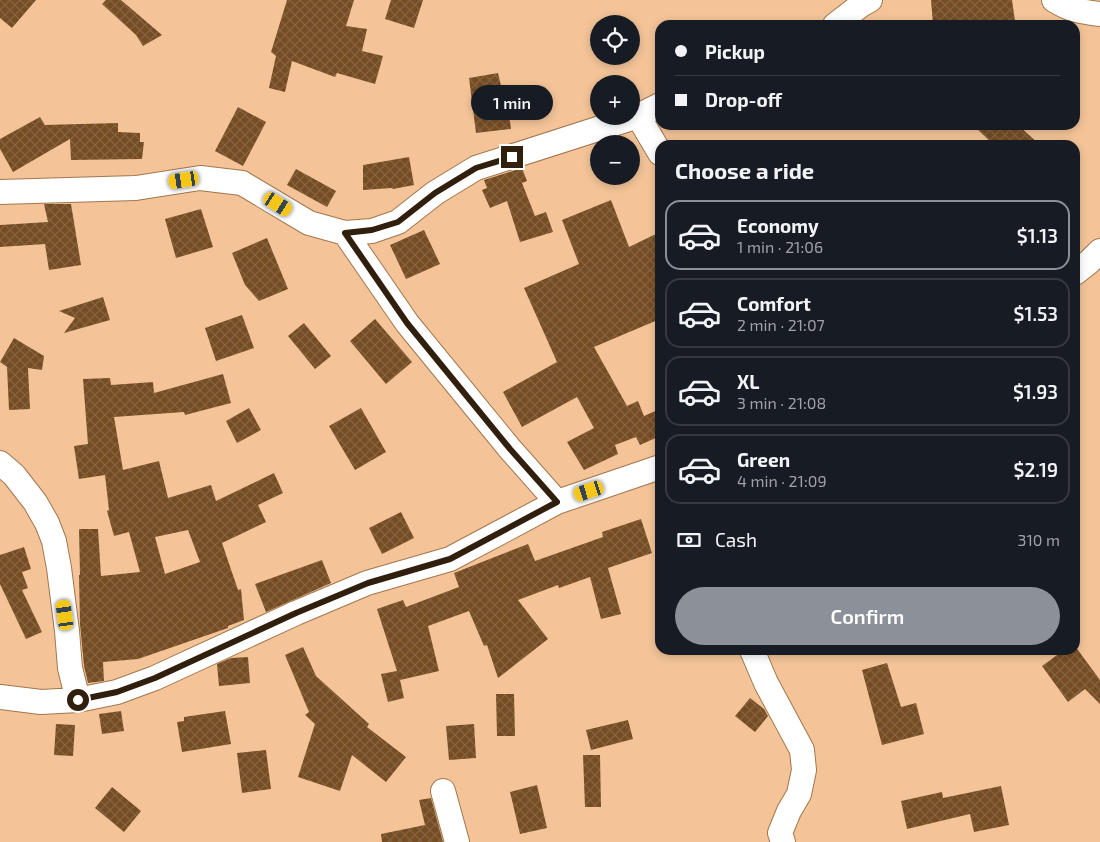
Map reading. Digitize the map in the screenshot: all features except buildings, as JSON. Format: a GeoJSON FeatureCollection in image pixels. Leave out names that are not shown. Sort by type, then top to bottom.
{"type":"FeatureCollection","features":[{"type":"Feature","properties":{"kind":"street"},"geometry":{"type":"LineString","coordinates":[[841,20],[861,4],[870,0]]}},
{"type":"Feature","properties":{"kind":"street"},"geometry":{"type":"LineString","coordinates":[[1054,0],[1079,12],[1100,14]]}},
{"type":"Feature","properties":{"kind":"street"},"geometry":{"type":"LineString","coordinates":[[640,115],[655,108]]}},
{"type":"Feature","properties":{"kind":"street"},"geometry":{"type":"LineString","coordinates":[[640,119],[655,145]]}},
{"type":"Feature","properties":{"kind":"street"},"geometry":{"type":"LineString","coordinates":[[0,192],[136,188],[200,178],[242,183],[309,223],[345,233],[372,230],[398,222],[435,193],[476,168],[610,125]]}},
{"type":"Feature","properties":{"kind":"street"},"geometry":{"type":"LineString","coordinates":[[345,233],[407,323],[510,449],[557,502]]}},
{"type":"Feature","properties":{"kind":"street"},"geometry":{"type":"LineString","coordinates":[[1080,269],[1100,251]]}},
{"type":"Feature","properties":{"kind":"street"},"geometry":{"type":"LineString","coordinates":[[0,463],[14,475],[35,502],[47,523],[54,541],[66,622],[70,668],[78,700]]}},
{"type":"Feature","properties":{"kind":"street"},"geometry":{"type":"LineString","coordinates":[[0,697],[41,702],[78,700],[117,692],[155,678],[296,613],[368,583],[450,559],[557,502],[655,469]]}},
{"type":"Feature","properties":{"kind":"street"},"geometry":{"type":"LineString","coordinates":[[753,655],[766,683],[802,750],[803,778],[799,794],[789,811],[780,833],[783,842]]}},
{"type":"Feature","properties":{"kind":"street"},"geometry":{"type":"LineString","coordinates":[[444,791],[457,842]]}},
{"type":"Feature","properties":{"kind":"route"},"geometry":{"type":"LineString","coordinates":[[78,700],[117,692],[155,678],[296,613],[368,583],[450,559],[557,502],[510,449],[407,323],[345,233],[372,230],[398,222],[435,193],[476,168],[512,157]]}}]}
